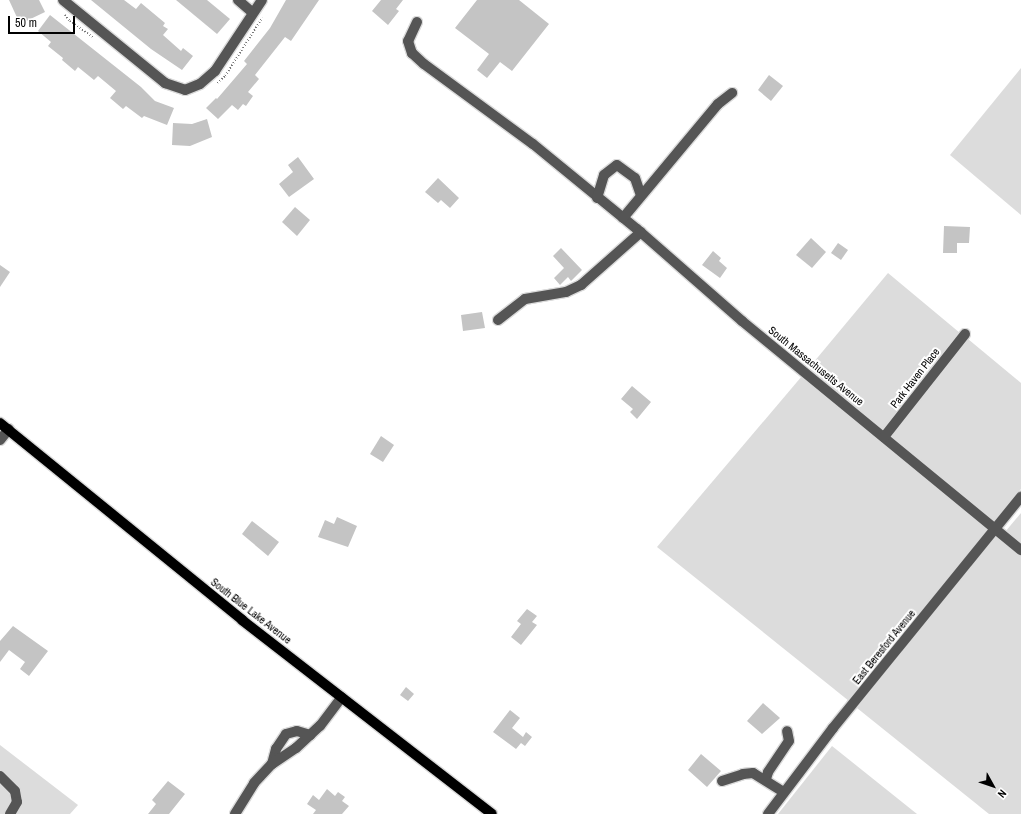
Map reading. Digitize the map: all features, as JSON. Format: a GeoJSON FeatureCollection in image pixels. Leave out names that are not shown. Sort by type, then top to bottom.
{"type":"FeatureCollection","features":[{"type":"Feature","properties":{"kind":"main road","name":"South Blue Lake Avenue"},"geometry":{"type":"LineString","coordinates":[[0,422],[242,620],[342,696],[492,814]]}},
{"type":"Feature","properties":{"kind":"street"},"geometry":{"type":"LineString","coordinates":[[63,0],[165,83],[185,90],[200,84],[215,71],[252,12],[262,0]]}},
{"type":"Feature","properties":{"kind":"street"},"geometry":{"type":"LineString","coordinates":[[238,0],[252,12]]}},
{"type":"Feature","properties":{"kind":"street","name":"South Massachusetts Avenue"},"geometry":{"type":"LineString","coordinates":[[417,22],[408,41],[412,53],[533,144],[597,198],[641,232],[711,295],[1021,550]]}},
{"type":"Feature","properties":{"kind":"street"},"geometry":{"type":"LineString","coordinates":[[623,218],[641,194],[718,104],[732,93]]}},
{"type":"Feature","properties":{"kind":"street"},"geometry":{"type":"LineString","coordinates":[[597,198],[604,175],[617,165],[635,178],[641,194]]}},
{"type":"Feature","properties":{"kind":"street"},"geometry":{"type":"LineString","coordinates":[[498,320],[525,299],[566,292],[581,285],[641,232]]}},
{"type":"Feature","properties":{"kind":"street","name":"Park Haven Place"},"geometry":{"type":"LineString","coordinates":[[884,437],[965,334]]}},
{"type":"Feature","properties":{"kind":"street"},"geometry":{"type":"LineString","coordinates":[[0,440],[9,429]]}},
{"type":"Feature","properties":{"kind":"street","name":"East Beresford Avenue"},"geometry":{"type":"LineString","coordinates":[[768,814],[784,792],[1021,497]]}},
{"type":"Feature","properties":{"kind":"street"},"geometry":{"type":"LineString","coordinates":[[235,814],[254,782],[272,764],[310,735],[342,696]]}},
{"type":"Feature","properties":{"kind":"street"},"geometry":{"type":"LineString","coordinates":[[272,764],[276,748],[286,734],[297,730],[310,735]]}},
{"type":"Feature","properties":{"kind":"street"},"geometry":{"type":"LineString","coordinates":[[766,779],[768,772],[789,741],[787,731]]}},
{"type":"Feature","properties":{"kind":"street"},"geometry":{"type":"LineString","coordinates":[[722,782],[743,774],[752,774],[766,779],[784,792]]}},
{"type":"Feature","properties":{"kind":"street"},"geometry":{"type":"LineString","coordinates":[[0,776],[15,791],[17,802],[10,814]]}},
{"type":"Feature","properties":{"kind":"path"},"geometry":{"type":"LineString","coordinates":[[62,10],[70,21],[94,38]]}},
{"type":"Feature","properties":{"kind":"path"},"geometry":{"type":"LineString","coordinates":[[214,85],[225,76],[265,13]]}},
{"type":"Feature","properties":{"kind":"shaded area"},"geometry":{"type":"Polygon","coordinates":[[[1021,68],[1021,215],[950,155],[1021,68]]]}},
{"type":"Feature","properties":{"kind":"shaded area"},"geometry":{"type":"Polygon","coordinates":[[[888,273],[960,333],[883,431],[808,369],[888,273]]]}},
{"type":"Feature","properties":{"kind":"shaded area"},"geometry":{"type":"Polygon","coordinates":[[[968,339],[1021,383],[1021,489],[994,522],[891,437],[968,339]]]}},
{"type":"Feature","properties":{"kind":"shaded area"},"geometry":{"type":"Polygon","coordinates":[[[802,376],[988,529],[849,701],[657,547],[802,376]]]}},
{"type":"Feature","properties":{"kind":"shaded area"},"geometry":{"type":"Polygon","coordinates":[[[1021,513],[1021,544],[1005,532],[1021,513]]]}},
{"type":"Feature","properties":{"kind":"shaded area"},"geometry":{"type":"Polygon","coordinates":[[[996,536],[1021,556],[1021,814],[989,814],[857,708],[996,536]]]}},
{"type":"Feature","properties":{"kind":"shaded area"},"geometry":{"type":"Polygon","coordinates":[[[0,745],[78,805],[70,814],[0,814],[0,745]]]}},
{"type":"Feature","properties":{"kind":"shaded area"},"geometry":{"type":"Polygon","coordinates":[[[832,746],[917,814],[778,814],[832,746]]]}},
{"type":"Feature","properties":{"kind":"building"},"geometry":{"type":"Polygon","coordinates":[[[9,0],[39,0],[45,12],[20,24],[9,0]]]}},
{"type":"Feature","properties":{"kind":"building"},"geometry":{"type":"Polygon","coordinates":[[[91,0],[124,0],[136,9],[141,3],[165,23],[163,26],[168,29],[163,35],[181,51],[183,48],[193,56],[182,70],[151,49],[91,0]]]}},
{"type":"Feature","properties":{"kind":"building"},"geometry":{"type":"Polygon","coordinates":[[[176,0],[207,0],[230,19],[217,34],[176,0]]]}},
{"type":"Feature","properties":{"kind":"building"},"geometry":{"type":"Polygon","coordinates":[[[286,0],[319,0],[291,41],[285,37],[255,75],[259,79],[248,92],[253,96],[246,106],[243,104],[238,110],[232,105],[218,119],[206,108],[216,98],[217,99],[247,64],[244,61],[270,28],[286,0]]]}},
{"type":"Feature","properties":{"kind":"building"},"geometry":{"type":"Polygon","coordinates":[[[381,0],[403,0],[396,9],[399,11],[388,25],[372,11],[381,0]]]}},
{"type":"Feature","properties":{"kind":"building"},"geometry":{"type":"Polygon","coordinates":[[[477,0],[519,0],[549,24],[512,71],[500,62],[487,78],[477,70],[489,54],[455,28],[477,0]]]}},
{"type":"Feature","properties":{"kind":"building"},"geometry":{"type":"Polygon","coordinates":[[[50,15],[141,87],[155,101],[174,108],[167,125],[144,116],[142,118],[126,106],[123,109],[110,98],[116,91],[98,76],[94,80],[78,67],[75,71],[62,60],[63,58],[48,46],[51,42],[38,31],[50,15]]]}},
{"type":"Feature","properties":{"kind":"building"},"geometry":{"type":"Polygon","coordinates":[[[769,75],[783,86],[771,101],[758,90],[769,75]]]}},
{"type":"Feature","properties":{"kind":"building"},"geometry":{"type":"Polygon","coordinates":[[[207,119],[212,137],[190,146],[172,145],[173,123],[192,124],[207,119]]]}},
{"type":"Feature","properties":{"kind":"building"},"geometry":{"type":"Polygon","coordinates":[[[298,157],[314,179],[289,197],[279,184],[293,172],[288,165],[298,157]]]}},
{"type":"Feature","properties":{"kind":"building"},"geometry":{"type":"Polygon","coordinates":[[[438,178],[459,198],[450,208],[441,200],[438,203],[425,192],[438,178]]]}},
{"type":"Feature","properties":{"kind":"building"},"geometry":{"type":"Polygon","coordinates":[[[295,207],[310,220],[297,236],[282,222],[295,207]]]}},
{"type":"Feature","properties":{"kind":"building"},"geometry":{"type":"Polygon","coordinates":[[[944,226],[970,227],[969,243],[957,243],[957,253],[943,253],[944,226]]]}},
{"type":"Feature","properties":{"kind":"building"},"geometry":{"type":"Polygon","coordinates":[[[811,238],[826,252],[812,268],[796,255],[811,238]]]}},
{"type":"Feature","properties":{"kind":"building"},"geometry":{"type":"Polygon","coordinates":[[[838,243],[848,250],[841,260],[831,253],[838,243]]]}},
{"type":"Feature","properties":{"kind":"building"},"geometry":{"type":"Polygon","coordinates":[[[561,248],[582,270],[571,281],[568,277],[560,285],[554,278],[564,268],[553,256],[561,248]]]}},
{"type":"Feature","properties":{"kind":"building"},"geometry":{"type":"Polygon","coordinates":[[[713,251],[721,258],[719,261],[727,268],[720,278],[702,265],[713,251]]]}},
{"type":"Feature","properties":{"kind":"building"},"geometry":{"type":"Polygon","coordinates":[[[0,265],[10,272],[0,287],[0,265]]]}},
{"type":"Feature","properties":{"kind":"building"},"geometry":{"type":"Polygon","coordinates":[[[482,312],[485,328],[463,331],[461,315],[482,312]]]}},
{"type":"Feature","properties":{"kind":"building"},"geometry":{"type":"Polygon","coordinates":[[[632,386],[651,402],[637,419],[630,412],[633,409],[621,399],[632,386]]]}},
{"type":"Feature","properties":{"kind":"building"},"geometry":{"type":"Polygon","coordinates":[[[381,436],[394,445],[383,462],[370,454],[381,436]]]}},
{"type":"Feature","properties":{"kind":"building"},"geometry":{"type":"Polygon","coordinates":[[[337,517],[357,526],[348,547],[318,537],[325,520],[334,524],[337,517]]]}},
{"type":"Feature","properties":{"kind":"building"},"geometry":{"type":"Polygon","coordinates":[[[252,521],[279,542],[268,556],[242,534],[252,521]]]}},
{"type":"Feature","properties":{"kind":"building"},"geometry":{"type":"Polygon","coordinates":[[[527,609],[537,616],[532,622],[537,625],[521,645],[511,637],[521,624],[517,621],[527,609]]]}},
{"type":"Feature","properties":{"kind":"building"},"geometry":{"type":"Polygon","coordinates":[[[13,626],[48,651],[29,676],[20,669],[25,662],[9,650],[0,662],[0,641],[13,626]]]}},
{"type":"Feature","properties":{"kind":"building"},"geometry":{"type":"Polygon","coordinates":[[[406,687],[414,694],[408,701],[400,695],[406,687]]]}},
{"type":"Feature","properties":{"kind":"building"},"geometry":{"type":"Polygon","coordinates":[[[763,703],[780,718],[762,734],[747,721],[763,703]]]}},
{"type":"Feature","properties":{"kind":"building"},"geometry":{"type":"Polygon","coordinates":[[[510,710],[520,718],[512,728],[523,737],[526,732],[532,737],[525,746],[521,743],[516,749],[493,732],[510,710]]]}},
{"type":"Feature","properties":{"kind":"building"},"geometry":{"type":"Polygon","coordinates":[[[701,754],[721,771],[707,787],[688,770],[701,754]]]}},
{"type":"Feature","properties":{"kind":"building"},"geometry":{"type":"Polygon","coordinates":[[[168,781],[185,794],[169,814],[148,814],[156,804],[152,800],[168,781]]]}},
{"type":"Feature","properties":{"kind":"building"},"geometry":{"type":"Polygon","coordinates":[[[327,789],[335,796],[338,792],[345,797],[342,801],[349,806],[342,814],[313,814],[316,810],[307,804],[313,795],[319,800],[327,789]]]}}]}
